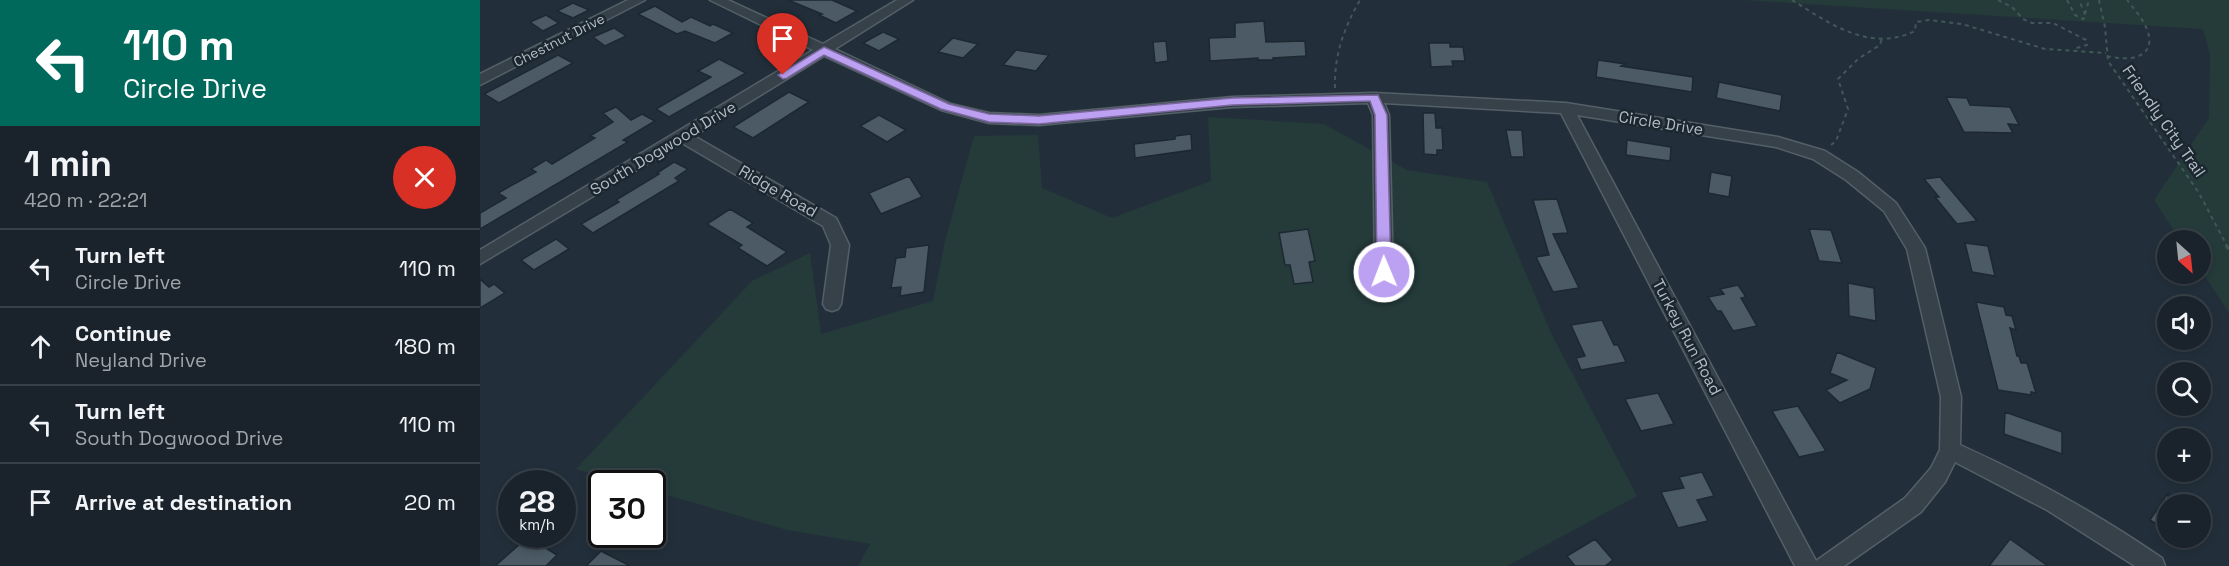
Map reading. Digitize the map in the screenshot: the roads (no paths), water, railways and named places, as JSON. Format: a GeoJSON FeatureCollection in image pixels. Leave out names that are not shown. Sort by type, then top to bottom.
{"type":"FeatureCollection","features":[{"type":"Feature","properties":{"kind":"street","name":"Chestnut Drive"},"geometry":{"type":"LineString","coordinates":[[480,80],[638,0]]}},
{"type":"Feature","properties":{"kind":"street","name":"Circle Drive"},"geometry":{"type":"LineString","coordinates":[[717,0],[945,107],[985,117],[1039,120],[1232,102],[1374,98],[1566,108],[1778,142],[1819,155],[1852,176],[1890,207],[1916,248],[1951,397],[1950,450],[1938,476],[1913,505],[1825,566]]}},
{"type":"Feature","properties":{"kind":"street","name":"South Dogwood Drive"},"geometry":{"type":"LineString","coordinates":[[480,258],[906,0]]}},
{"type":"Feature","properties":{"kind":"street"},"geometry":{"type":"LineString","coordinates":[[1374,98],[1381,115],[1384,272]]}},
{"type":"Feature","properties":{"kind":"street","name":"Turkey Run Road"},"geometry":{"type":"LineString","coordinates":[[1566,108],[1807,566]]}},
{"type":"Feature","properties":{"kind":"street","name":"Ridge Road"},"geometry":{"type":"LineString","coordinates":[[683,136],[830,222],[840,245],[832,304]]}},
{"type":"Feature","properties":{"kind":"street"},"geometry":{"type":"LineString","coordinates":[[1950,450],[2001,472],[2108,533],[2154,566]]}}]}
